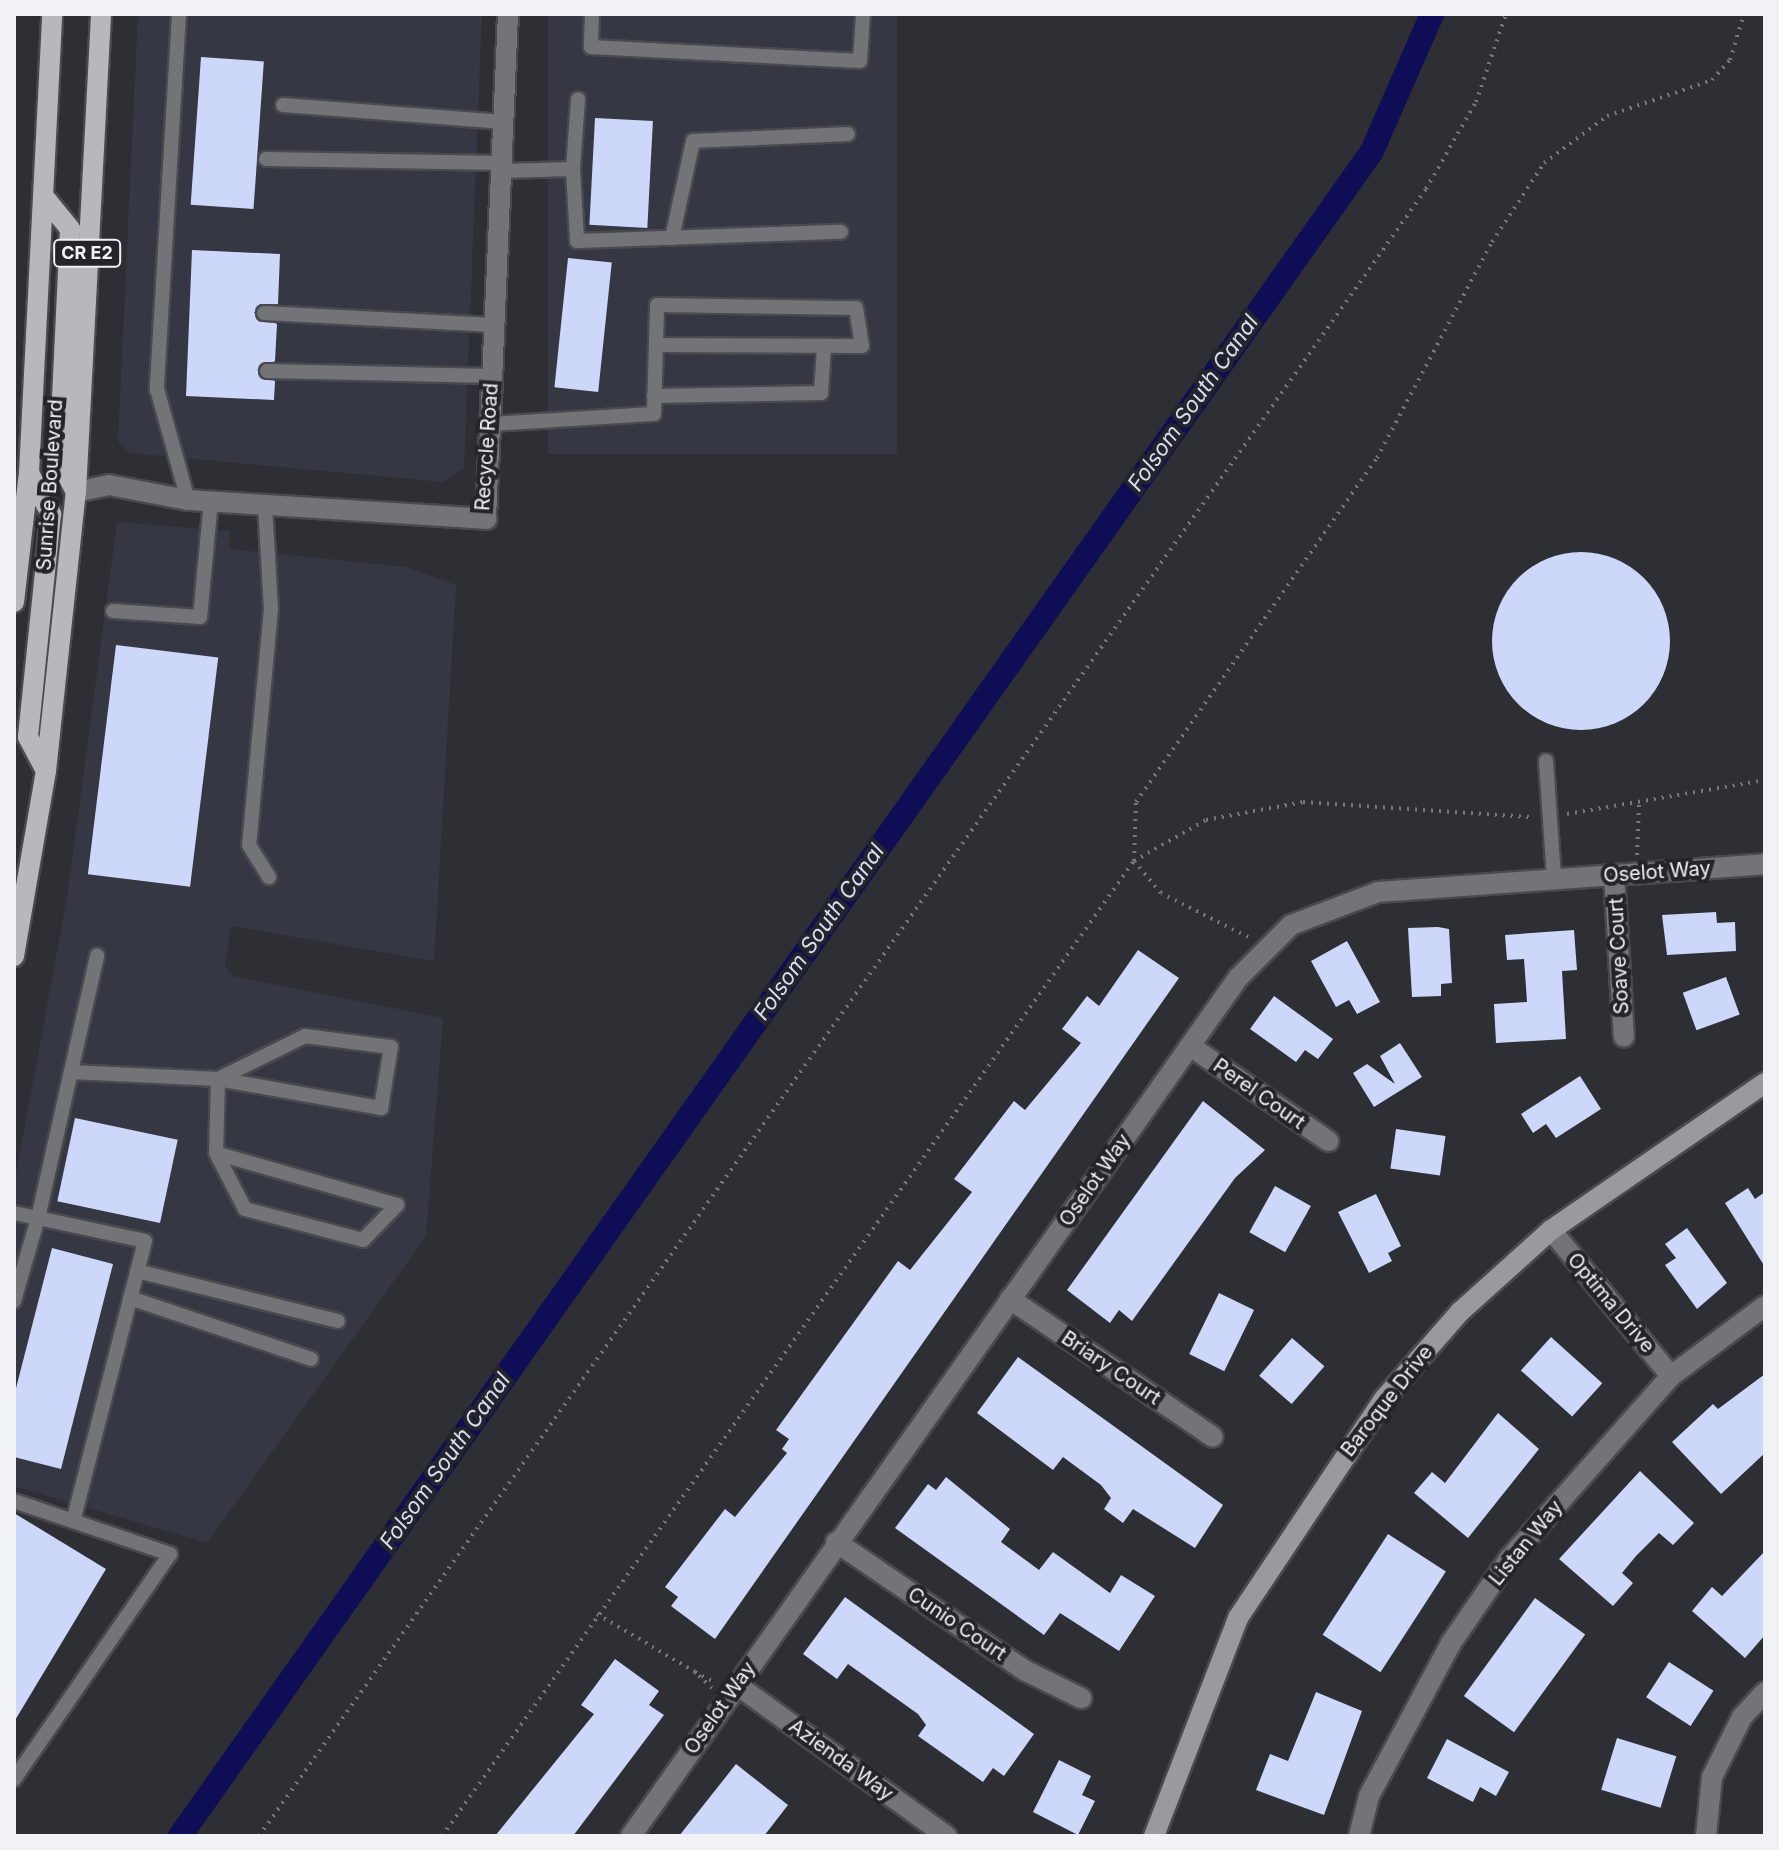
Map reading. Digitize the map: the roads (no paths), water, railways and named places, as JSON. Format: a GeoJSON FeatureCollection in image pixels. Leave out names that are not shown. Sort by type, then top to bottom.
{"type":"FeatureCollection","features":[{"type":"Feature","properties":{"kind":"main road","name":"Sunrise Boulevard"},"geometry":{"type":"LineString","coordinates":[[14,602],[45,198],[52,14]]}},
{"type":"Feature","properties":{"kind":"main road","name":"Sunrise Boulevard"},"geometry":{"type":"LineString","coordinates":[[14,956],[46,771],[76,492],[101,14]]}},
{"type":"Feature","properties":{"kind":"main road"},"geometry":{"type":"LineString","coordinates":[[45,198],[70,229],[59,460],[76,492]]}},
{"type":"Feature","properties":{"kind":"main road"},"geometry":{"type":"LineString","coordinates":[[22,473],[51,514],[28,737],[46,771]]}},
{"type":"Feature","properties":{"kind":"street","name":"Recycle Road"},"geometry":{"type":"LineString","coordinates":[[76,492],[109,485],[188,500],[486,519],[508,14]]}},
{"type":"Feature","properties":{"kind":"street","name":"Oselot Way"},"geometry":{"type":"LineString","coordinates":[[631,1836],[836,1542],[1190,1046],[1265,948],[1328,906],[1378,892],[1765,864]]}},
{"type":"Feature","properties":{"kind":"street","name":"Soave Court"},"geometry":{"type":"LineString","coordinates":[[1614,875],[1624,1037]]}},
{"type":"Feature","properties":{"kind":"street","name":"Perel Court"},"geometry":{"type":"LineString","coordinates":[[1190,1046],[1328,1141]]}},
{"type":"Feature","properties":{"kind":"street","name":"Baroque Drive"},"geometry":{"type":"LineString","coordinates":[[1154,1836],[1238,1618],[1302,1513],[1384,1399],[1460,1312],[1551,1230],[1765,1083]]}},
{"type":"Feature","properties":{"kind":"street","name":"Optima Drive"},"geometry":{"type":"LineString","coordinates":[[1551,1230],[1671,1376]]}},
{"type":"Feature","properties":{"kind":"street","name":"Briary Court"},"geometry":{"type":"LineString","coordinates":[[1010,1299],[1213,1437]]}},
{"type":"Feature","properties":{"kind":"street","name":"Listan Way"},"geometry":{"type":"LineString","coordinates":[[1359,1836],[1369,1796],[1451,1643],[1509,1559],[1671,1376],[1765,1306]]}},
{"type":"Feature","properties":{"kind":"street","name":"Cunio Court"},"geometry":{"type":"LineString","coordinates":[[836,1542],[1024,1670],[1081,1698]]}},
{"type":"Feature","properties":{"kind":"street","name":"Azienda Way"},"geometry":{"type":"LineString","coordinates":[[737,1685],[946,1836]]}},
{"type":"Feature","properties":{"kind":"street"},"geometry":{"type":"LineString","coordinates":[[1706,1836],[1712,1777],[1742,1717],[1765,1692]]}},
{"type":"Feature","properties":{"kind":"lane"},"geometry":{"type":"LineString","coordinates":[[179,14],[157,389],[188,500]]}},
{"type":"Feature","properties":{"kind":"lane"},"geometry":{"type":"LineString","coordinates":[[592,14],[591,47],[860,61],[863,14]]}},
{"type":"Feature","properties":{"kind":"lane"},"geometry":{"type":"LineString","coordinates":[[578,99],[573,169],[577,241],[841,232]]}},
{"type":"Feature","properties":{"kind":"lane"},"geometry":{"type":"LineString","coordinates":[[283,105],[503,122]]}},
{"type":"Feature","properties":{"kind":"lane"},"geometry":{"type":"LineString","coordinates":[[672,238],[693,141],[848,134]]}},
{"type":"Feature","properties":{"kind":"lane"},"geometry":{"type":"LineString","coordinates":[[266,159],[573,169]]}},
{"type":"Feature","properties":{"kind":"lane"},"geometry":{"type":"LineString","coordinates":[[490,424],[654,414],[657,305],[856,308],[862,346],[656,345]]}},
{"type":"Feature","properties":{"kind":"lane"},"geometry":{"type":"LineString","coordinates":[[264,313],[494,325]]}},
{"type":"Feature","properties":{"kind":"lane"},"geometry":{"type":"LineString","coordinates":[[654,396],[821,393],[824,346]]}},
{"type":"Feature","properties":{"kind":"lane"},"geometry":{"type":"LineString","coordinates":[[267,371],[492,376]]}},
{"type":"Feature","properties":{"kind":"lane"},"geometry":{"type":"LineString","coordinates":[[113,611],[200,617],[211,501]]}},
{"type":"Feature","properties":{"kind":"lane"},"geometry":{"type":"LineString","coordinates":[[265,505],[271,609],[249,845],[269,877]]}},
{"type":"Feature","properties":{"kind":"lane"},"geometry":{"type":"LineString","coordinates":[[1546,761],[1554,879]]}},
{"type":"Feature","properties":{"kind":"lane"},"geometry":{"type":"LineString","coordinates":[[14,1301],[38,1218],[97,956]]}},
{"type":"Feature","properties":{"kind":"lane"},"geometry":{"type":"LineString","coordinates":[[71,1072],[218,1079],[381,1108],[391,1047],[305,1036],[218,1079]]}},
{"type":"Feature","properties":{"kind":"lane"},"geometry":{"type":"LineString","coordinates":[[216,1153],[397,1205],[363,1240],[245,1209],[216,1153],[218,1079]]}},
{"type":"Feature","properties":{"kind":"lane"},"geometry":{"type":"LineString","coordinates":[[14,1213],[145,1241],[73,1521]]}},
{"type":"Feature","properties":{"kind":"lane"},"geometry":{"type":"LineString","coordinates":[[137,1271],[338,1321]]}},
{"type":"Feature","properties":{"kind":"lane"},"geometry":{"type":"LineString","coordinates":[[130,1298],[311,1359]]}},
{"type":"Feature","properties":{"kind":"lane"},"geometry":{"type":"LineString","coordinates":[[14,1501],[170,1554],[14,1779]]}},
{"type":"Feature","properties":{"kind":"waterway","name":"Folsom South Canal"},"geometry":{"type":"LineString","coordinates":[[180,1836],[1372,151],[1432,14]]}}]}
